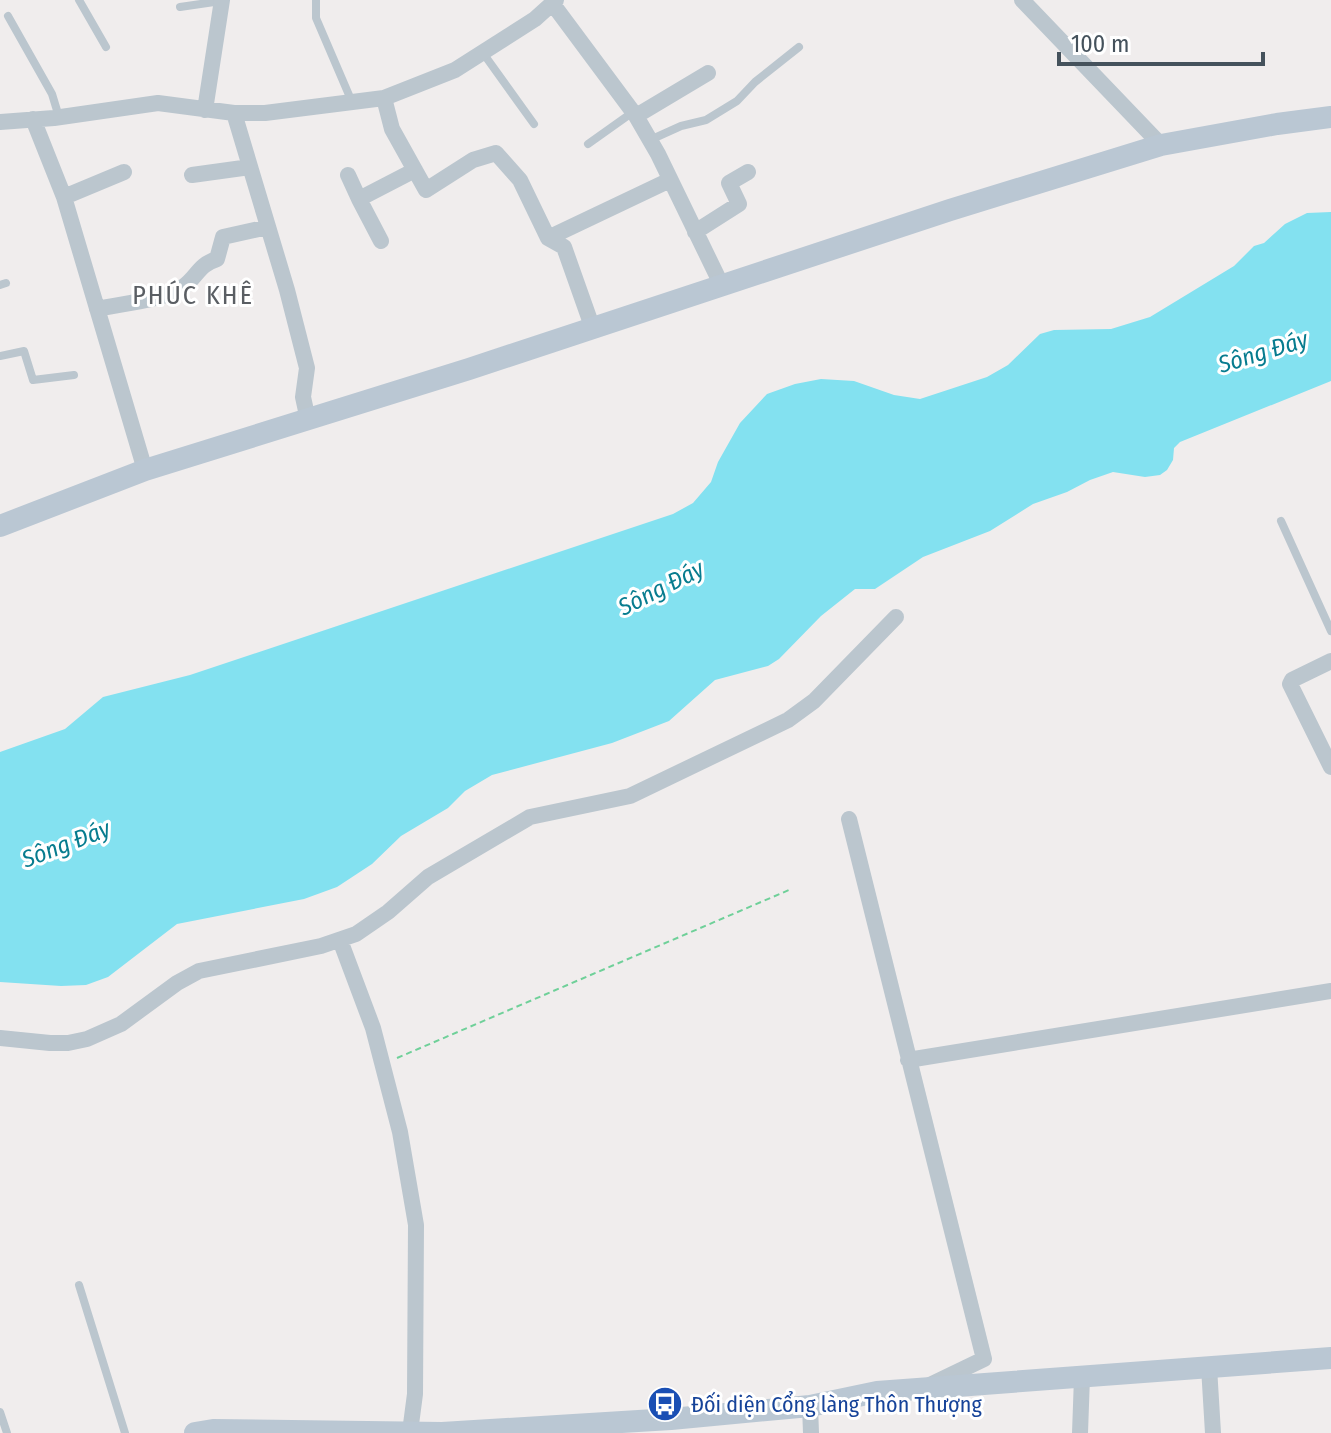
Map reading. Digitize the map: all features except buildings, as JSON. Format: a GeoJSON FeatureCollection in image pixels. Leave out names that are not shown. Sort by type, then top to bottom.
{"type":"FeatureCollection","features":[{"type":"Feature","properties":{"kind":"street"},"geometry":{"type":"LineString","coordinates":[[1022,0],[1161,145]]}},
{"type":"Feature","properties":{"kind":"street"},"geometry":{"type":"LineString","coordinates":[[205,110],[222,1]]}},
{"type":"Feature","properties":{"kind":"street"},"geometry":{"type":"LineString","coordinates":[[0,122],[158,103],[234,113],[265,113],[384,98],[455,70],[535,19],[554,2],[650,140],[722,286]]}},
{"type":"Feature","properties":{"kind":"street"},"geometry":{"type":"LineString","coordinates":[[634,114],[708,73]]}},
{"type":"Feature","properties":{"kind":"street"},"geometry":{"type":"LineString","coordinates":[[384,98],[392,129],[426,190],[473,160],[496,153],[520,180],[548,238],[564,247],[593,329]]}},
{"type":"Feature","properties":{"kind":"street"},"geometry":{"type":"LineString","coordinates":[[234,113],[307,368],[303,397],[308,420]]}},
{"type":"Feature","properties":{"kind":"street"},"geometry":{"type":"LineString","coordinates":[[0,526],[145,470],[1161,145],[1331,117]]}},
{"type":"Feature","properties":{"kind":"street"},"geometry":{"type":"LineString","coordinates":[[33,119],[64,197],[145,470]]}},
{"type":"Feature","properties":{"kind":"street"},"geometry":{"type":"LineString","coordinates":[[192,175],[250,167]]}},
{"type":"Feature","properties":{"kind":"street"},"geometry":{"type":"LineString","coordinates":[[359,199],[415,170]]}},
{"type":"Feature","properties":{"kind":"street"},"geometry":{"type":"LineString","coordinates":[[64,197],[124,172]]}},
{"type":"Feature","properties":{"kind":"street"},"geometry":{"type":"LineString","coordinates":[[695,232],[739,204],[729,183],[748,172]]}},
{"type":"Feature","properties":{"kind":"street"},"geometry":{"type":"LineString","coordinates":[[348,175],[381,241]]}},
{"type":"Feature","properties":{"kind":"street"},"geometry":{"type":"LineString","coordinates":[[548,238],[670,180]]}},
{"type":"Feature","properties":{"kind":"street"},"geometry":{"type":"LineString","coordinates":[[97,309],[163,295],[183,287],[204,263],[217,259],[223,237],[268,227]]}},
{"type":"Feature","properties":{"kind":"street"},"geometry":{"type":"LineString","coordinates":[[0,1038],[50,1043],[87,1039],[121,1024],[177,983],[199,971],[340,940],[370,925],[428,877],[530,817],[630,796],[788,720],[814,701],[896,617]]}},
{"type":"Feature","properties":{"kind":"street"},"geometry":{"type":"LineString","coordinates":[[1331,661],[1292,680],[1290,684],[1331,767]]}},
{"type":"Feature","properties":{"kind":"street"},"geometry":{"type":"LineString","coordinates":[[849,819],[984,1359],[921,1389]]}},
{"type":"Feature","properties":{"kind":"street"},"geometry":{"type":"LineString","coordinates":[[340,940],[383,1064],[400,1132],[416,1225],[415,1394],[410,1432]]}},
{"type":"Feature","properties":{"kind":"street"},"geometry":{"type":"LineString","coordinates":[[908,1060],[1331,991]]}},
{"type":"Feature","properties":{"kind":"street"},"geometry":{"type":"LineString","coordinates":[[195,1433],[213,1430],[442,1433],[671,1419],[810,1406],[877,1392],[1331,1358]]}},
{"type":"Feature","properties":{"kind":"street"},"geometry":{"type":"LineString","coordinates":[[1209,1367],[1213,1433]]}},
{"type":"Feature","properties":{"kind":"street"},"geometry":{"type":"LineString","coordinates":[[1080,1433],[1082,1377]]}},
{"type":"Feature","properties":{"kind":"street"},"geometry":{"type":"LineString","coordinates":[[810,1406],[811,1433]]}},
{"type":"Feature","properties":{"kind":"lane"},"geometry":{"type":"LineString","coordinates":[[79,0],[106,47]]}},
{"type":"Feature","properties":{"kind":"lane"},"geometry":{"type":"LineString","coordinates":[[316,0],[316,18],[353,103]]}},
{"type":"Feature","properties":{"kind":"lane"},"geometry":{"type":"LineString","coordinates":[[180,7],[222,1]]}},
{"type":"Feature","properties":{"kind":"lane"},"geometry":{"type":"LineString","coordinates":[[8,16],[52,94],[60,117]]}},
{"type":"Feature","properties":{"kind":"lane"},"geometry":{"type":"LineString","coordinates":[[650,140],[681,126],[706,120],[737,101],[755,82],[799,47]]}},
{"type":"Feature","properties":{"kind":"lane"},"geometry":{"type":"LineString","coordinates":[[483,53],[534,124]]}},
{"type":"Feature","properties":{"kind":"lane"},"geometry":{"type":"LineString","coordinates":[[588,144],[634,114]]}},
{"type":"Feature","properties":{"kind":"lane"},"geometry":{"type":"LineString","coordinates":[[0,356],[24,351],[33,380],[74,375]]}},
{"type":"Feature","properties":{"kind":"lane"},"geometry":{"type":"LineString","coordinates":[[1281,521],[1331,631]]}},
{"type":"Feature","properties":{"kind":"lane"},"geometry":{"type":"LineString","coordinates":[[79,1285],[125,1433]]}},
{"type":"Feature","properties":{"kind":"lane"},"geometry":{"type":"LineString","coordinates":[[0,1412],[7,1433]]}},
{"type":"Feature","properties":{"kind":"path"},"geometry":{"type":"LineString","coordinates":[[383,1064],[789,890]]}},
{"type":"Feature","properties":{"kind":"water","name":"Sông Đáy"},"geometry":{"type":"Polygon","coordinates":[[[1331,212],[1331,381],[1180,442],[1174,448],[1173,460],[1167,470],[1160,475],[1145,477],[1113,472],[1090,480],[1033,504],[990,531],[923,557],[875,589],[855,589],[768,666],[715,680],[669,721],[612,743],[492,775],[465,791],[448,808],[401,836],[372,864],[337,887],[304,899],[177,924],[108,977],[86,985],[0,982],[0,752],[65,729],[103,697],[190,675],[673,514],[693,503],[711,482],[718,462],[740,423],[767,394],[821,379],[854,381],[894,395],[920,399],[987,377],[1008,365],[1040,334],[1054,330],[1111,329],[1150,317],[1234,266],[1254,246],[1264,243],[1285,224],[1307,213],[1331,212]]]}},
{"type":"Feature","properties":{"kind":"place","name":"Đối diện Cổng làng Thôn Thượng"},"geometry":{"type":"Point","coordinates":[665,1404]}},
{"type":"Feature","properties":{"kind":"district","name":"PHÚC KHÊ"},"geometry":{"type":"Point","coordinates":[193,295]}}]}
